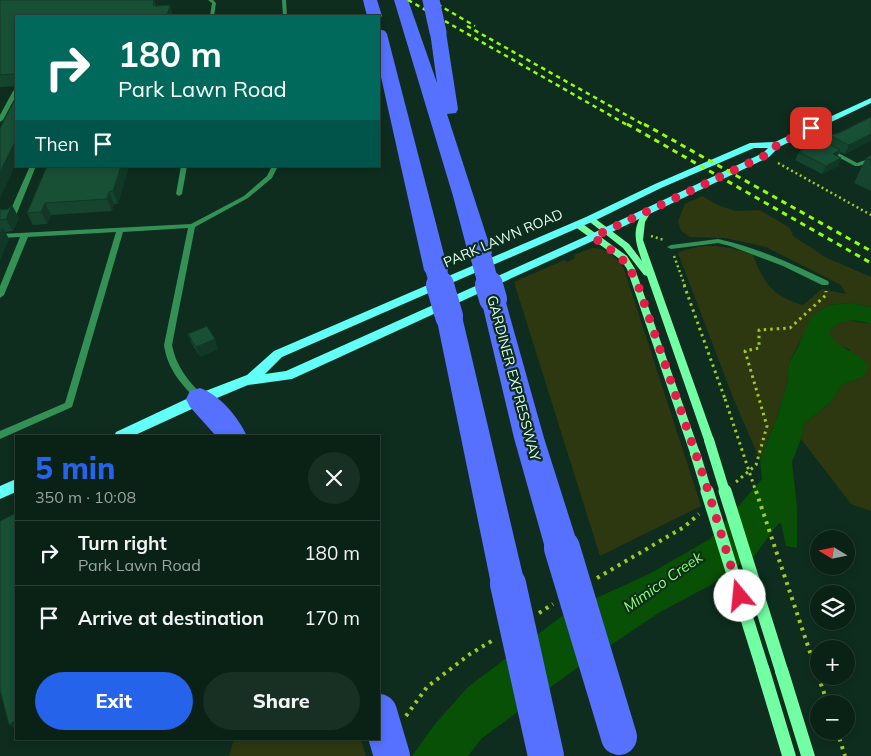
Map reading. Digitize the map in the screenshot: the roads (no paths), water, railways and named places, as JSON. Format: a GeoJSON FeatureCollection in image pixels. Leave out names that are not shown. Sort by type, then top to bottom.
{"type":"FeatureCollection","features":[{"type":"Feature","properties":{"kind":"highway"},"geometry":{"type":"LineString","coordinates":[[370,0],[374,15]]}},
{"type":"Feature","properties":{"kind":"highway"},"geometry":{"type":"LineString","coordinates":[[431,0],[438,32],[454,144],[464,196]]}},
{"type":"Feature","properties":{"kind":"highway","name":"GARDINER EXPRESSWAY"},"geometry":{"type":"LineString","coordinates":[[404,8],[464,196],[528,438],[622,747]]}},
{"type":"Feature","properties":{"kind":"highway"},"geometry":{"type":"LineString","coordinates":[[380,38],[436,270],[449,316],[546,756]]}},
{"type":"Feature","properties":{"kind":"highway"},"geometry":{"type":"LineString","coordinates":[[200,399],[221,420],[231,435]]}},
{"type":"Feature","properties":{"kind":"highway"},"geometry":{"type":"LineString","coordinates":[[380,715],[392,756]]}},
{"type":"Feature","properties":{"kind":"main road","name":"PARK LAWN ROAD"},"geometry":{"type":"LineString","coordinates":[[123,435],[200,399],[251,379],[288,376],[606,231],[766,155],[776,146],[871,100]]}},
{"type":"Feature","properties":{"kind":"main road","name":"PARK LAWN ROAD"},"geometry":{"type":"LineString","coordinates":[[251,379],[278,354],[590,219],[658,186],[752,145],[776,146]]}},
{"type":"Feature","properties":{"kind":"main road"},"geometry":{"type":"LineString","coordinates":[[648,210],[641,222],[639,240],[709,440],[808,756]]}},
{"type":"Feature","properties":{"kind":"main road"},"geometry":{"type":"LineString","coordinates":[[590,219],[626,246],[652,280]]}},
{"type":"Feature","properties":{"kind":"main road"},"geometry":{"type":"LineString","coordinates":[[577,224],[624,258],[631,269],[695,453],[789,756]]}},
{"type":"Feature","properties":{"kind":"main road"},"geometry":{"type":"LineString","coordinates":[[0,492],[15,485]]}},
{"type":"Feature","properties":{"kind":"lane"},"geometry":{"type":"LineString","coordinates":[[210,0],[214,3],[212,15]]}},
{"type":"Feature","properties":{"kind":"lane"},"geometry":{"type":"LineString","coordinates":[[284,0],[285,15]]}},
{"type":"Feature","properties":{"kind":"lane"},"geometry":{"type":"LineString","coordinates":[[0,120],[15,93]]}},
{"type":"Feature","properties":{"kind":"lane"},"geometry":{"type":"LineString","coordinates":[[799,134],[857,165],[871,160]]}},
{"type":"Feature","properties":{"kind":"lane"},"geometry":{"type":"LineString","coordinates":[[11,218],[33,167]]}},
{"type":"Feature","properties":{"kind":"lane"},"geometry":{"type":"LineString","coordinates":[[179,194],[184,167]]}},
{"type":"Feature","properties":{"kind":"lane"},"geometry":{"type":"LineString","coordinates":[[2,236],[192,226],[246,197],[270,177],[275,167]]}},
{"type":"Feature","properties":{"kind":"lane"},"geometry":{"type":"LineString","coordinates":[[192,226],[168,345],[169,358],[200,399]]}},
{"type":"Feature","properties":{"kind":"lane"},"geometry":{"type":"LineString","coordinates":[[2,236],[7,228]]}},
{"type":"Feature","properties":{"kind":"lane"},"geometry":{"type":"LineString","coordinates":[[0,435],[69,406],[120,230]]}},
{"type":"Feature","properties":{"kind":"lane"},"geometry":{"type":"LineString","coordinates":[[0,295],[25,235]]}},
{"type":"Feature","properties":{"kind":"lane"},"geometry":{"type":"LineString","coordinates":[[671,247],[718,241],[732,244],[786,264],[825,283]]}},
{"type":"Feature","properties":{"kind":"water","name":"Mimico Creek"},"geometry":{"type":"Polygon","coordinates":[[[850,303],[871,307],[871,324],[848,321],[838,324],[829,332],[837,343],[858,356],[868,367],[863,377],[842,385],[832,401],[804,424],[801,439],[792,462],[797,507],[797,548],[786,546],[781,523],[778,524],[755,555],[709,586],[660,612],[574,670],[481,739],[468,756],[412,756],[435,724],[468,687],[570,610],[649,574],[710,539],[762,479],[760,460],[777,417],[787,383],[789,363],[813,315],[828,305],[850,303]]]}},
{"type":"Feature","properties":{"kind":"railway"},"geometry":{"type":"LineString","coordinates":[[408,0],[629,126]]}},
{"type":"Feature","properties":{"kind":"railway"},"geometry":{"type":"LineString","coordinates":[[430,0],[475,26]]}},
{"type":"Feature","properties":{"kind":"railway"},"geometry":{"type":"LineString","coordinates":[[467,26],[646,126]]}},
{"type":"Feature","properties":{"kind":"railway"},"geometry":{"type":"LineString","coordinates":[[627,124],[871,263]]}},
{"type":"Feature","properties":{"kind":"railway"},"geometry":{"type":"LineString","coordinates":[[644,124],[871,251]]}}]}
